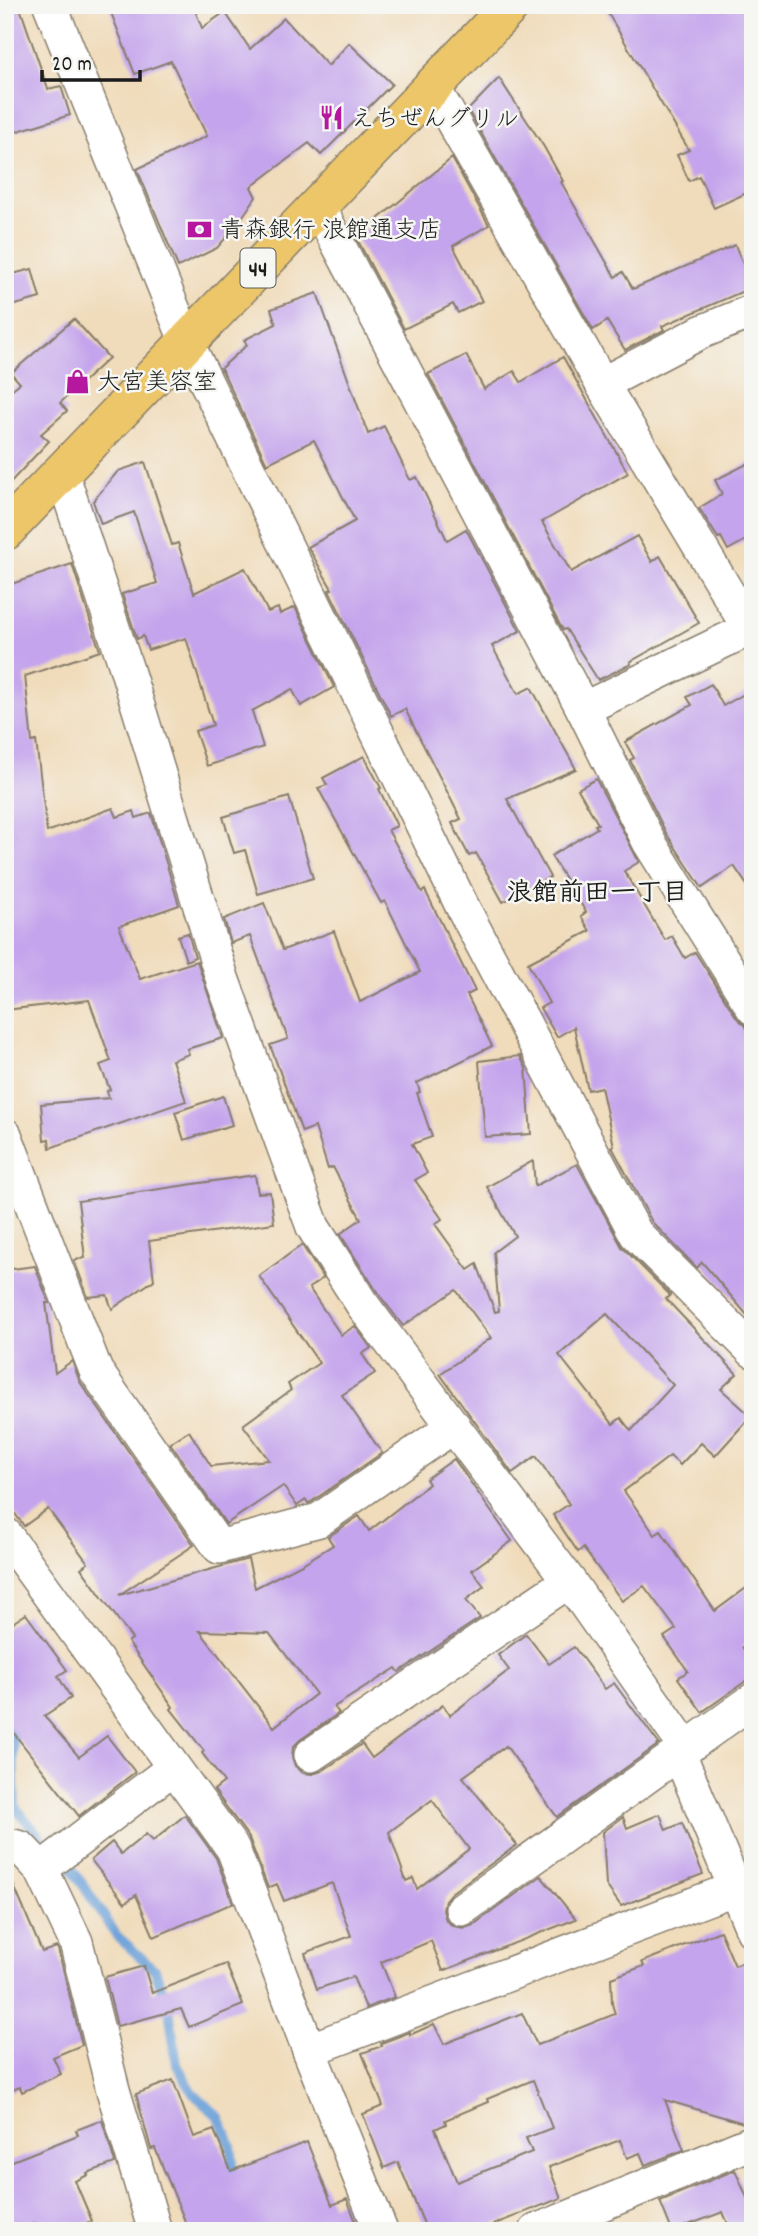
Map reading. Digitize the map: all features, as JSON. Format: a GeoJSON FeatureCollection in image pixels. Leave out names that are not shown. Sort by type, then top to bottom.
{"type":"FeatureCollection","features":[{"type":"Feature","properties":{"kind":"main road","name":"44"},"geometry":{"type":"LineString","coordinates":[[5,531],[511,5]]}},
{"type":"Feature","properties":{"kind":"street"},"geometry":{"type":"LineString","coordinates":[[50,5],[187,343],[462,906],[636,1234],[753,1351]]}},
{"type":"Feature","properties":{"kind":"street"},"geometry":{"type":"LineString","coordinates":[[433,87],[602,384],[751,630],[583,709]]}},
{"type":"Feature","properties":{"kind":"street"},"geometry":{"type":"LineString","coordinates":[[318,206],[583,709],[649,842],[753,1008]]}},
{"type":"Feature","properties":{"kind":"street"},"geometry":{"type":"LineString","coordinates":[[602,384],[701,332],[753,311]]}},
{"type":"Feature","properties":{"kind":"street"},"geometry":{"type":"LineString","coordinates":[[62,473],[127,667],[223,981],[313,1227],[362,1304],[569,1581],[683,1750],[753,1931]]}},
{"type":"Feature","properties":{"kind":"street"},"geometry":{"type":"LineString","coordinates":[[5,1135],[96,1371],[219,1547],[318,1520],[454,1426]]}},
{"type":"Feature","properties":{"kind":"street"},"geometry":{"type":"LineString","coordinates":[[5,1534],[233,1849],[381,2231]]}},
{"type":"Feature","properties":{"kind":"street"},"geometry":{"type":"LineString","coordinates":[[311,1755],[569,1581]]}},
{"type":"Feature","properties":{"kind":"street"},"geometry":{"type":"LineString","coordinates":[[462,1909],[753,1700]]}},
{"type":"Feature","properties":{"kind":"street"},"geometry":{"type":"LineString","coordinates":[[41,1869],[173,1768]]}},
{"type":"Feature","properties":{"kind":"street"},"geometry":{"type":"LineString","coordinates":[[5,1844],[21,1848],[41,1869],[76,1942],[113,2090],[155,2231]]}},
{"type":"Feature","properties":{"kind":"street"},"geometry":{"type":"LineString","coordinates":[[309,2050],[736,1888]]}},
{"type":"Feature","properties":{"kind":"street"},"geometry":{"type":"LineString","coordinates":[[536,2231],[749,2154]]}},
{"type":"Feature","properties":{"kind":"building"},"geometry":{"type":"Polygon","coordinates":[[[5,5],[19,5],[48,89],[61,86],[70,115],[5,135],[5,5]]]}},
{"type":"Feature","properties":{"kind":"building"},"geometry":{"type":"Polygon","coordinates":[[[108,5],[193,5],[202,28],[225,12],[250,49],[284,18],[328,66],[349,43],[392,84],[321,155],[309,143],[251,187],[256,197],[217,248],[178,267],[137,169],[207,136],[171,61],[135,74],[108,5]]]}},
{"type":"Feature","properties":{"kind":"building"},"geometry":{"type":"Polygon","coordinates":[[[603,5],[753,5],[753,38],[749,41],[753,57],[753,190],[714,208],[699,176],[689,181],[677,155],[689,150],[603,5]]]}},
{"type":"Feature","properties":{"kind":"building"},"geometry":{"type":"Polygon","coordinates":[[[499,78],[544,147],[615,277],[623,272],[633,289],[735,245],[753,287],[662,326],[664,330],[625,350],[607,321],[593,330],[468,110],[499,78]]]}},
{"type":"Feature","properties":{"kind":"building"},"geometry":{"type":"Polygon","coordinates":[[[452,158],[489,225],[453,246],[482,301],[458,313],[453,304],[404,329],[356,237],[452,158]]]}},
{"type":"Feature","properties":{"kind":"building"},"geometry":{"type":"Polygon","coordinates":[[[32,269],[40,298],[5,308],[5,276],[32,269]]]}},
{"type":"Feature","properties":{"kind":"building"},"geometry":{"type":"Polygon","coordinates":[[[317,293],[368,434],[384,426],[410,480],[417,477],[447,540],[466,529],[520,631],[492,646],[518,694],[531,687],[576,769],[507,799],[550,877],[503,902],[476,853],[469,856],[452,823],[461,819],[405,709],[391,716],[329,590],[332,589],[308,547],[355,521],[314,440],[267,464],[221,368],[247,345],[244,340],[276,324],[271,309],[317,293]]]}},
{"type":"Feature","properties":{"kind":"building"},"geometry":{"type":"Polygon","coordinates":[[[74,319],[109,358],[60,403],[67,411],[41,434],[49,441],[5,488],[5,436],[11,390],[20,383],[11,373],[74,319]]]}},
{"type":"Feature","properties":{"kind":"building"},"geometry":{"type":"Polygon","coordinates":[[[466,355],[484,389],[514,371],[521,382],[563,357],[628,473],[542,522],[571,572],[637,536],[652,562],[660,556],[699,623],[630,662],[631,664],[598,680],[566,629],[563,630],[560,625],[428,374],[466,355]]]}},
{"type":"Feature","properties":{"kind":"building"},"geometry":{"type":"Polygon","coordinates":[[[753,461],[753,536],[728,550],[699,508],[722,494],[715,480],[753,461]]]}},
{"type":"Feature","properties":{"kind":"building"},"geometry":{"type":"Polygon","coordinates":[[[145,462],[172,545],[178,543],[194,593],[245,568],[268,612],[278,608],[280,614],[295,607],[334,687],[301,706],[292,689],[252,711],[263,747],[207,766],[195,731],[213,725],[186,638],[148,650],[143,636],[137,639],[122,594],[157,583],[134,512],[101,524],[93,501],[118,471],[145,462]]]}},
{"type":"Feature","properties":{"kind":"building"},"geometry":{"type":"Polygon","coordinates":[[[72,564],[100,651],[25,676],[32,742],[36,741],[47,832],[113,808],[117,817],[134,811],[136,818],[151,813],[179,905],[119,926],[140,979],[197,961],[223,1038],[187,1049],[189,1054],[172,1060],[186,1101],[50,1148],[49,1139],[44,1140],[41,1104],[109,1098],[107,1091],[110,1090],[100,1065],[111,1061],[89,1000],[5,1010],[5,835],[9,835],[5,805],[5,586],[72,564]]]}},
{"type":"Feature","properties":{"kind":"building"},"geometry":{"type":"Polygon","coordinates":[[[711,684],[723,706],[753,689],[753,894],[734,866],[702,888],[666,833],[630,760],[634,758],[625,742],[692,705],[687,697],[711,684]]]}},
{"type":"Feature","properties":{"kind":"building"},"geometry":{"type":"Polygon","coordinates":[[[364,756],[397,826],[388,830],[422,892],[425,890],[475,991],[467,995],[492,1046],[417,1083],[420,1092],[417,1093],[432,1137],[412,1144],[427,1173],[415,1180],[442,1219],[435,1224],[468,1270],[477,1264],[495,1312],[499,1311],[494,1252],[515,1236],[487,1187],[533,1161],[535,1186],[577,1164],[622,1247],[670,1295],[666,1299],[737,1374],[721,1389],[751,1416],[715,1456],[701,1443],[680,1465],[670,1456],[624,1491],[655,1535],[661,1531],[715,1611],[753,1583],[753,1639],[742,1647],[753,1663],[753,1676],[702,1712],[678,1678],[688,1671],[664,1637],[676,1629],[644,1586],[622,1601],[583,1548],[578,1552],[553,1515],[569,1504],[536,1456],[512,1473],[440,1374],[491,1338],[456,1290],[403,1326],[340,1234],[361,1219],[333,1167],[328,1169],[315,1127],[302,1132],[270,1045],[288,1039],[250,936],[231,943],[224,919],[264,903],[283,950],[334,931],[360,1002],[420,972],[385,901],[381,903],[318,788],[327,785],[323,778],[364,756]],[[607,1314],[559,1355],[613,1424],[621,1418],[631,1431],[673,1385],[607,1314]]]}},
{"type":"Feature","properties":{"kind":"building"},"geometry":{"type":"Polygon","coordinates":[[[596,779],[639,862],[624,871],[665,940],[672,936],[685,958],[695,952],[753,1038],[753,1322],[702,1262],[697,1268],[652,1222],[612,1147],[614,1146],[601,1087],[588,1090],[574,1027],[557,1037],[540,1008],[549,1003],[528,963],[590,931],[581,916],[586,912],[551,856],[597,828],[595,825],[598,824],[578,789],[596,779]]]}},
{"type":"Feature","properties":{"kind":"building"},"geometry":{"type":"Polygon","coordinates":[[[289,797],[313,878],[258,894],[245,850],[234,853],[223,817],[289,797]]]}},
{"type":"Feature","properties":{"kind":"building"},"geometry":{"type":"Polygon","coordinates":[[[188,933],[195,957],[186,961],[178,936],[188,933]]]}},
{"type":"Feature","properties":{"kind":"building"},"geometry":{"type":"Polygon","coordinates":[[[520,1056],[526,1068],[531,1134],[485,1137],[479,1061],[520,1056]]]}},
{"type":"Feature","properties":{"kind":"building"},"geometry":{"type":"Polygon","coordinates":[[[223,1096],[232,1125],[184,1140],[175,1112],[223,1096]]]}},
{"type":"Feature","properties":{"kind":"building"},"geometry":{"type":"Polygon","coordinates":[[[255,1175],[258,1193],[270,1192],[274,1223],[149,1241],[154,1280],[112,1309],[107,1295],[88,1297],[74,1260],[85,1258],[78,1201],[255,1175]]]}},
{"type":"Feature","properties":{"kind":"building"},"geometry":{"type":"Polygon","coordinates":[[[302,1245],[323,1278],[309,1288],[341,1335],[355,1326],[371,1348],[362,1354],[375,1373],[342,1395],[382,1453],[311,1502],[306,1500],[297,1506],[283,1486],[226,1524],[170,1443],[189,1431],[211,1466],[269,1460],[243,1425],[291,1390],[288,1384],[319,1363],[259,1276],[302,1245]]]}},
{"type":"Feature","properties":{"kind":"building"},"geometry":{"type":"Polygon","coordinates":[[[35,1266],[49,1303],[46,1303],[55,1373],[72,1361],[80,1382],[194,1545],[119,1595],[248,1559],[255,1588],[333,1545],[328,1537],[359,1516],[369,1531],[429,1484],[426,1479],[454,1459],[512,1541],[472,1570],[484,1586],[466,1600],[480,1618],[399,1672],[396,1668],[334,1707],[339,1713],[300,1740],[293,1747],[292,1757],[295,1766],[303,1773],[312,1774],[322,1771],[362,1744],[372,1758],[443,1705],[450,1715],[509,1670],[498,1655],[526,1634],[549,1664],[574,1647],[605,1689],[614,1683],[659,1744],[557,1817],[506,1746],[463,1777],[517,1845],[451,1893],[445,1900],[443,1910],[446,1920],[453,1926],[465,1928],[541,1876],[576,1919],[443,1971],[431,1941],[381,1962],[395,1997],[366,2008],[353,1977],[317,1989],[305,1953],[351,1936],[332,1883],[284,1901],[277,1884],[268,1888],[249,1838],[214,1790],[224,1782],[171,1709],[173,1707],[128,1642],[132,1639],[81,1568],[88,1563],[48,1509],[24,1526],[5,1500],[5,1270],[35,1266]],[[200,1631],[274,1727],[316,1694],[269,1633],[200,1631]],[[432,1800],[389,1832],[406,1881],[413,1878],[417,1889],[469,1849],[432,1800]]]}},
{"type":"Feature","properties":{"kind":"building"},"geometry":{"type":"Polygon","coordinates":[[[26,1614],[67,1670],[58,1676],[71,1698],[44,1716],[79,1757],[107,1736],[135,1772],[79,1816],[5,1722],[5,1628],[26,1614]]]}},
{"type":"Feature","properties":{"kind":"building"},"geometry":{"type":"Polygon","coordinates":[[[660,1814],[666,1830],[682,1823],[703,1874],[621,1906],[606,1885],[603,1832],[623,1817],[627,1828],[660,1814]]]}},
{"type":"Feature","properties":{"kind":"building"},"geometry":{"type":"Polygon","coordinates":[[[185,1815],[216,1858],[233,1903],[154,1937],[136,1895],[125,1903],[91,1860],[112,1842],[121,1854],[146,1834],[153,1841],[185,1815]]]}},
{"type":"Feature","properties":{"kind":"building"},"geometry":{"type":"Polygon","coordinates":[[[5,1865],[42,1952],[57,1947],[58,1949],[82,2045],[53,2057],[61,2074],[22,2092],[20,2087],[5,2093],[5,1865]]]}},
{"type":"Feature","properties":{"kind":"building"},"geometry":{"type":"Polygon","coordinates":[[[720,1931],[735,1966],[753,1958],[753,2123],[747,2124],[665,2100],[684,2150],[645,2165],[640,2153],[627,2158],[620,2140],[549,2167],[561,2198],[477,2231],[427,2231],[398,2162],[384,2168],[363,2114],[383,2106],[362,2053],[382,2046],[381,2043],[410,2032],[410,2035],[434,2024],[444,2044],[522,2013],[537,2045],[615,2014],[611,1978],[644,1966],[642,1962],[720,1931]],[[533,2080],[445,2120],[446,2124],[435,2129],[457,2182],[532,2152],[526,2138],[552,2128],[533,2080]]]}},
{"type":"Feature","properties":{"kind":"building"},"geometry":{"type":"Polygon","coordinates":[[[226,1964],[243,2005],[189,2027],[181,2009],[117,2026],[105,1977],[144,1966],[152,1993],[226,1964]]]}},
{"type":"Feature","properties":{"kind":"building"},"geometry":{"type":"Polygon","coordinates":[[[173,2080],[194,2137],[214,2130],[231,2171],[307,2142],[332,2205],[347,2199],[356,2222],[341,2228],[342,2231],[189,2231],[155,2148],[151,2149],[136,2094],[173,2080]]]}},
{"type":"Feature","properties":{"kind":"building"},"geometry":{"type":"Polygon","coordinates":[[[102,2120],[115,2163],[87,2173],[88,2175],[75,2181],[92,2221],[86,2223],[89,2231],[39,2231],[36,2223],[16,2231],[5,2231],[5,2164],[78,2135],[76,2130],[102,2120]]]}},
{"type":"Feature","properties":{"kind":"building"},"geometry":{"type":"Polygon","coordinates":[[[735,2170],[753,2211],[753,2231],[731,2231],[723,2212],[672,2231],[660,2201],[735,2170]]]}},
{"type":"Feature","properties":{"kind":"waterway"},"geometry":{"type":"LineString","coordinates":[[12,1721],[15,1807],[40,1837]]}},
{"type":"Feature","properties":{"kind":"waterway"},"geometry":{"type":"LineString","coordinates":[[71,1867],[117,1936],[155,1970],[169,2009],[177,2065],[193,2093],[219,2117],[231,2146],[235,2182]]}},
{"type":"Feature","properties":{"kind":"place","name":"えちぜんグリル"},"geometry":{"type":"Point","coordinates":[331,118]}},
{"type":"Feature","properties":{"kind":"place","name":"青森銀行 浪館通支店"},"geometry":{"type":"Point","coordinates":[200,229]}},
{"type":"Feature","properties":{"kind":"place","name":"大宮美容室"},"geometry":{"type":"Point","coordinates":[77,381]}},
{"type":"Feature","properties":{"kind":"district","name":"浪館前田一丁目"},"geometry":{"type":"Point","coordinates":[597,891]}}]}
